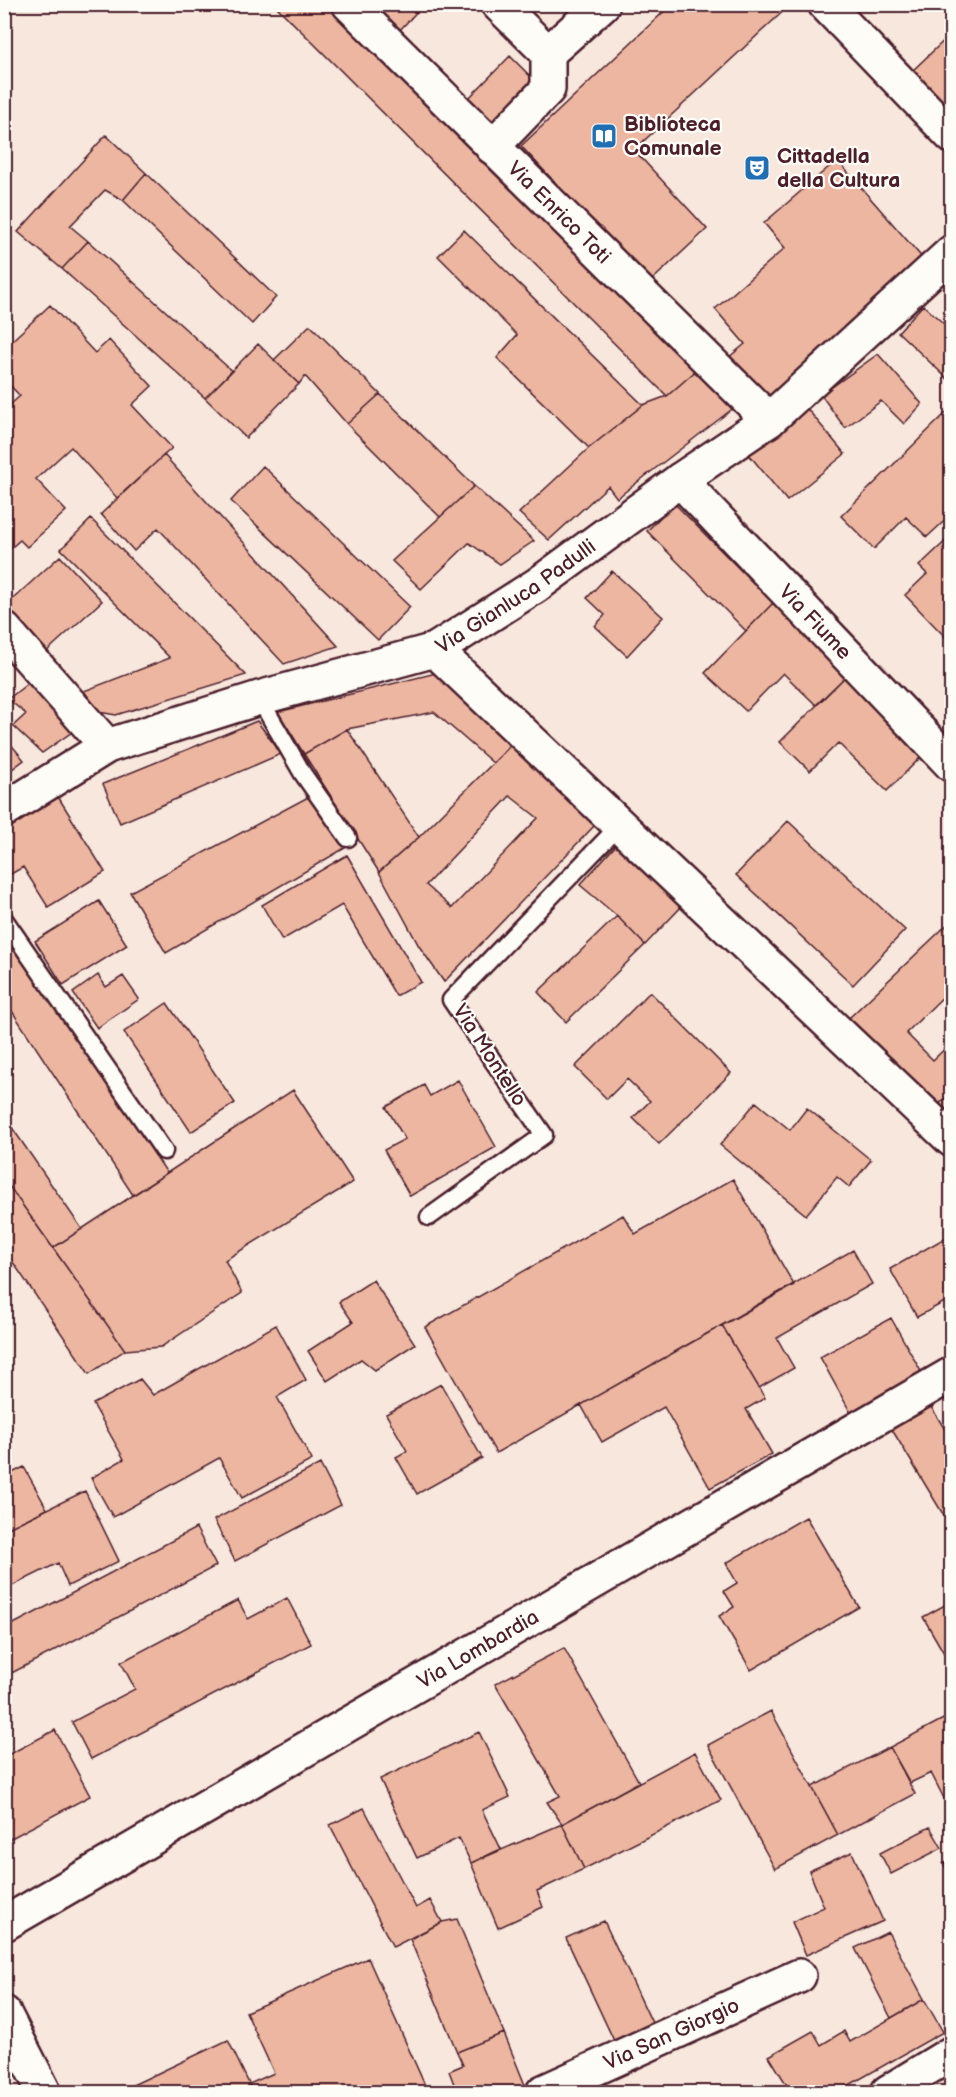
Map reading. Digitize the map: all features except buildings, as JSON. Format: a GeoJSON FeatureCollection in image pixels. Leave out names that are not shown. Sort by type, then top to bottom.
{"type":"FeatureCollection","features":[{"type":"Feature","properties":{"kind":"street","name":"Via Enrico Toti"},"geometry":{"type":"LineString","coordinates":[[350,4],[769,420]]}},
{"type":"Feature","properties":{"kind":"street"},"geometry":{"type":"LineString","coordinates":[[492,147],[548,89],[548,53],[498,4]]}},
{"type":"Feature","properties":{"kind":"street"},"geometry":{"type":"LineString","coordinates":[[548,53],[603,4]]}},
{"type":"Feature","properties":{"kind":"street"},"geometry":{"type":"LineString","coordinates":[[825,4],[951,136]]}},
{"type":"Feature","properties":{"kind":"street","name":"Via Gianluca Padulli"},"geometry":{"type":"LineString","coordinates":[[4,810],[107,746],[259,698],[435,650],[537,585],[680,480],[769,420],[951,252]]}},
{"type":"Feature","properties":{"kind":"street","name":"Via Fiume"},"geometry":{"type":"LineString","coordinates":[[680,480],[951,765]]}},
{"type":"Feature","properties":{"kind":"street"},"geometry":{"type":"LineString","coordinates":[[4,629],[107,746]]}},
{"type":"Feature","properties":{"kind":"street"},"geometry":{"type":"LineString","coordinates":[[435,650],[621,824],[951,1140]]}},
{"type":"Feature","properties":{"kind":"street","name":"Via Lombardia"},"geometry":{"type":"LineString","coordinates":[[4,1924],[951,1374]]}},
{"type":"Feature","properties":{"kind":"street","name":"Via San Giorgio"},"geometry":{"type":"LineString","coordinates":[[543,2092],[799,1976]]}},
{"type":"Feature","properties":{"kind":"street"},"geometry":{"type":"LineString","coordinates":[[4,2013],[44,2092]]}},
{"type":"Feature","properties":{"kind":"street"},"geometry":{"type":"LineString","coordinates":[[888,2092],[951,2053]]}},
{"type":"Feature","properties":{"kind":"lane"},"geometry":{"type":"LineString","coordinates":[[259,698],[303,774],[348,838]]}},
{"type":"Feature","properties":{"kind":"lane","name":"Via Montello"},"geometry":{"type":"LineString","coordinates":[[429,1217],[544,1135],[451,1000],[621,824]]}},
{"type":"Feature","properties":{"kind":"lane"},"geometry":{"type":"LineString","coordinates":[[4,919],[164,1151]]}},
{"type":"Feature","properties":{"kind":"place","name":"Biblioteca Comunale"},"geometry":{"type":"Point","coordinates":[604,136]}},
{"type":"Feature","properties":{"kind":"place","name":"Cittadella della Cultura"},"geometry":{"type":"Point","coordinates":[757,168]}}]}
